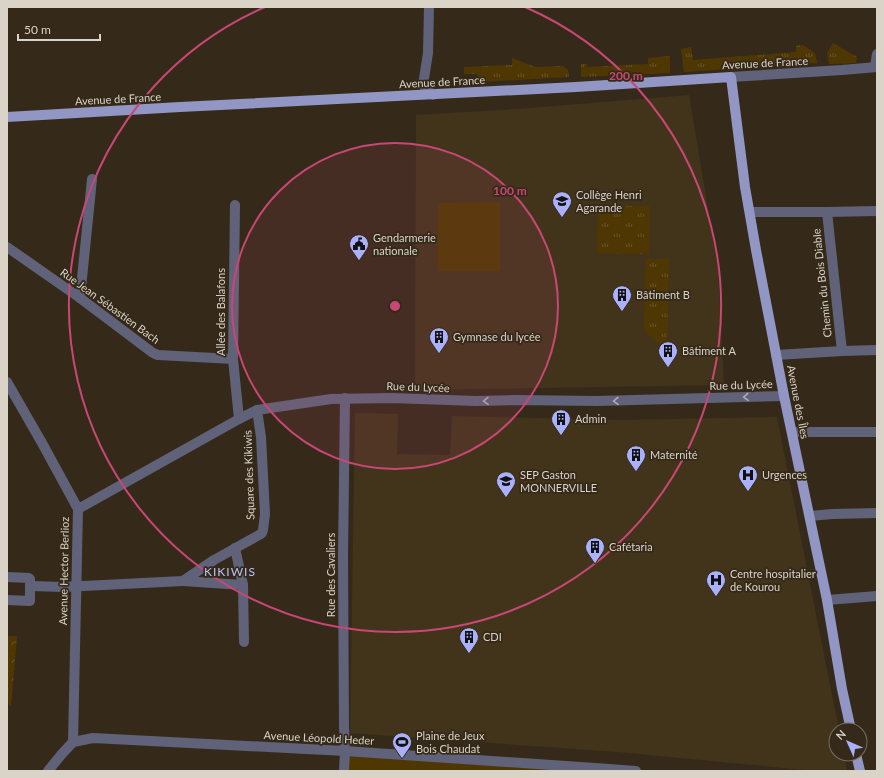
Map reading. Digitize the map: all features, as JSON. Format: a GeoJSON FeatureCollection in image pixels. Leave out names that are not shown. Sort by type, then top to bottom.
{"type":"FeatureCollection","features":[{"type":"Feature","properties":{"kind":"main road","name":"Avenue de France"},"geometry":{"type":"LineString","coordinates":[[7,117],[172,107],[576,87],[731,77]]}},
{"type":"Feature","properties":{"kind":"main road","name":"Avenue des Îles"},"geometry":{"type":"LineString","coordinates":[[731,77],[745,187],[776,355],[827,600],[842,689],[849,722]]}},
{"type":"Feature","properties":{"kind":"street"},"geometry":{"type":"LineString","coordinates":[[415,95],[423,85],[428,53],[429,7]]}},
{"type":"Feature","properties":{"kind":"street"},"geometry":{"type":"LineString","coordinates":[[876,67],[877,54]]}},
{"type":"Feature","properties":{"kind":"street","name":"Avenue de France"},"geometry":{"type":"LineString","coordinates":[[731,77],[876,67]]}},
{"type":"Feature","properties":{"kind":"street"},"geometry":{"type":"LineString","coordinates":[[423,85],[434,94]]}},
{"type":"Feature","properties":{"kind":"street"},"geometry":{"type":"LineString","coordinates":[[80,298],[92,179]]}},
{"type":"Feature","properties":{"kind":"street","name":"Allée des Balafons"},"geometry":{"type":"LineString","coordinates":[[235,205],[233,359],[239,419]]}},
{"type":"Feature","properties":{"kind":"street"},"geometry":{"type":"LineString","coordinates":[[750,212],[877,211]]}},
{"type":"Feature","properties":{"kind":"street","name":"Chemin du Bois Diable"},"geometry":{"type":"LineString","coordinates":[[827,212],[842,351]]}},
{"type":"Feature","properties":{"kind":"street","name":"Rue Jean Sébastien Bach"},"geometry":{"type":"LineString","coordinates":[[7,247],[80,298],[153,353],[233,359]]}},
{"type":"Feature","properties":{"kind":"street"},"geometry":{"type":"LineString","coordinates":[[776,355],[877,350]]}},
{"type":"Feature","properties":{"kind":"street","name":"Avenue Hector Berlioz"},"geometry":{"type":"LineString","coordinates":[[7,382],[78,509],[73,742]]}},
{"type":"Feature","properties":{"kind":"street","name":"Rue du Lycée"},"geometry":{"type":"LineString","coordinates":[[78,509],[257,410],[345,398],[476,401],[597,401],[784,396]]}},
{"type":"Feature","properties":{"kind":"street","name":"Rue des Cavaliers"},"geometry":{"type":"LineString","coordinates":[[344,771],[343,557],[345,398]]}},
{"type":"Feature","properties":{"kind":"street","name":"Square des Kikiwis"},"geometry":{"type":"LineString","coordinates":[[183,581],[214,560],[262,533],[265,514],[261,438],[257,410]]}},
{"type":"Feature","properties":{"kind":"street"},"geometry":{"type":"LineString","coordinates":[[792,432],[877,432]]}},
{"type":"Feature","properties":{"kind":"street"},"geometry":{"type":"LineString","coordinates":[[810,516],[877,513]]}},
{"type":"Feature","properties":{"kind":"street"},"geometry":{"type":"LineString","coordinates":[[234,548],[243,585],[244,642]]}},
{"type":"Feature","properties":{"kind":"street"},"geometry":{"type":"LineString","coordinates":[[7,577],[29,578],[31,586],[30,601],[7,600]]}},
{"type":"Feature","properties":{"kind":"street"},"geometry":{"type":"LineString","coordinates":[[31,586],[76,586],[183,581],[243,585]]}},
{"type":"Feature","properties":{"kind":"street"},"geometry":{"type":"LineString","coordinates":[[827,600],[877,596]]}},
{"type":"Feature","properties":{"kind":"street","name":"Avenue Léopold Heder"},"geometry":{"type":"LineString","coordinates":[[73,742],[93,738],[345,751],[636,771]]}},
{"type":"Feature","properties":{"kind":"street"},"geometry":{"type":"LineString","coordinates":[[48,771],[73,742]]}},
{"type":"Feature","properties":{"kind":"shaded area","name":"Collège Henri Agarande"},"geometry":{"type":"Polygon","coordinates":[[[689,95],[718,269],[724,385],[415,390],[416,115],[517,109],[689,95]]]}},
{"type":"Feature","properties":{"kind":"shaded area"},"geometry":{"type":"Polygon","coordinates":[[[355,413],[398,414],[397,454],[450,455],[452,416],[620,420],[777,417],[837,722],[828,722],[828,762],[845,762],[847,771],[815,771],[618,752],[350,733],[355,413]]]}},
{"type":"Feature","properties":{"kind":"green space"},"geometry":{"type":"Polygon","coordinates":[[[833,43],[857,57],[856,63],[829,64],[827,53],[833,43]]]}},
{"type":"Feature","properties":{"kind":"green space"},"geometry":{"type":"Polygon","coordinates":[[[803,45],[815,53],[817,63],[684,72],[681,49],[691,47],[693,60],[796,52],[796,46],[803,45]]]}},
{"type":"Feature","properties":{"kind":"green space"},"geometry":{"type":"Polygon","coordinates":[[[670,56],[670,73],[581,77],[581,64],[587,64],[587,67],[648,64],[648,58],[670,56]]]}},
{"type":"Feature","properties":{"kind":"green space"},"geometry":{"type":"Polygon","coordinates":[[[512,58],[535,67],[563,66],[568,70],[569,77],[479,82],[477,74],[464,74],[464,67],[512,65],[512,58]]]}},
{"type":"Feature","properties":{"kind":"green space"},"geometry":{"type":"Polygon","coordinates":[[[500,202],[500,271],[438,271],[438,203],[500,202]]]}},
{"type":"Feature","properties":{"kind":"green space"},"geometry":{"type":"Polygon","coordinates":[[[598,206],[650,206],[649,254],[597,253],[598,206]]]}},
{"type":"Feature","properties":{"kind":"green space"},"geometry":{"type":"Polygon","coordinates":[[[646,259],[669,259],[667,343],[658,343],[644,330],[646,259]]]}},
{"type":"Feature","properties":{"kind":"green space"},"geometry":{"type":"Polygon","coordinates":[[[7,636],[17,636],[11,706],[7,702],[7,636]]]}},
{"type":"Feature","properties":{"kind":"green space","name":"Plaine de Jeux Bois Chaudat"},"geometry":{"type":"Polygon","coordinates":[[[345,751],[595,771],[344,771],[345,751]]]}},
{"type":"Feature","properties":{"kind":"place","name":"Collège Henri Agarande"},"geometry":{"type":"Point","coordinates":[562,218]}},
{"type":"Feature","properties":{"kind":"place","name":"Gendarmerie nationale"},"geometry":{"type":"Point","coordinates":[359,261]}},
{"type":"Feature","properties":{"kind":"place","name":"Bâtiment B"},"geometry":{"type":"Point","coordinates":[622,312]}},
{"type":"Feature","properties":{"kind":"place","name":"Gymnase du lycée"},"geometry":{"type":"Point","coordinates":[439,354]}},
{"type":"Feature","properties":{"kind":"place","name":"Bâtiment A"},"geometry":{"type":"Point","coordinates":[668,368]}},
{"type":"Feature","properties":{"kind":"place","name":"Admin"},"geometry":{"type":"Point","coordinates":[561,436]}},
{"type":"Feature","properties":{"kind":"place","name":"Maternité"},"geometry":{"type":"Point","coordinates":[636,472]}},
{"type":"Feature","properties":{"kind":"place","name":"Urgences"},"geometry":{"type":"Point","coordinates":[748,492]}},
{"type":"Feature","properties":{"kind":"place","name":"SEP Gaston MONNERVILLE"},"geometry":{"type":"Point","coordinates":[506,498]}},
{"type":"Feature","properties":{"kind":"place","name":"Cafétaria"},"geometry":{"type":"Point","coordinates":[595,564]}},
{"type":"Feature","properties":{"kind":"place","name":"Centre hospitalier de Kourou"},"geometry":{"type":"Point","coordinates":[716,597]}},
{"type":"Feature","properties":{"kind":"place","name":"CDI"},"geometry":{"type":"Point","coordinates":[469,654]}},
{"type":"Feature","properties":{"kind":"place","name":"Plaine de Jeux Bois Chaudat"},"geometry":{"type":"Point","coordinates":[402,759]}},
{"type":"Feature","properties":{"kind":"district","name":"KIKIWIS"},"geometry":{"type":"Point","coordinates":[230,572]}}]}
